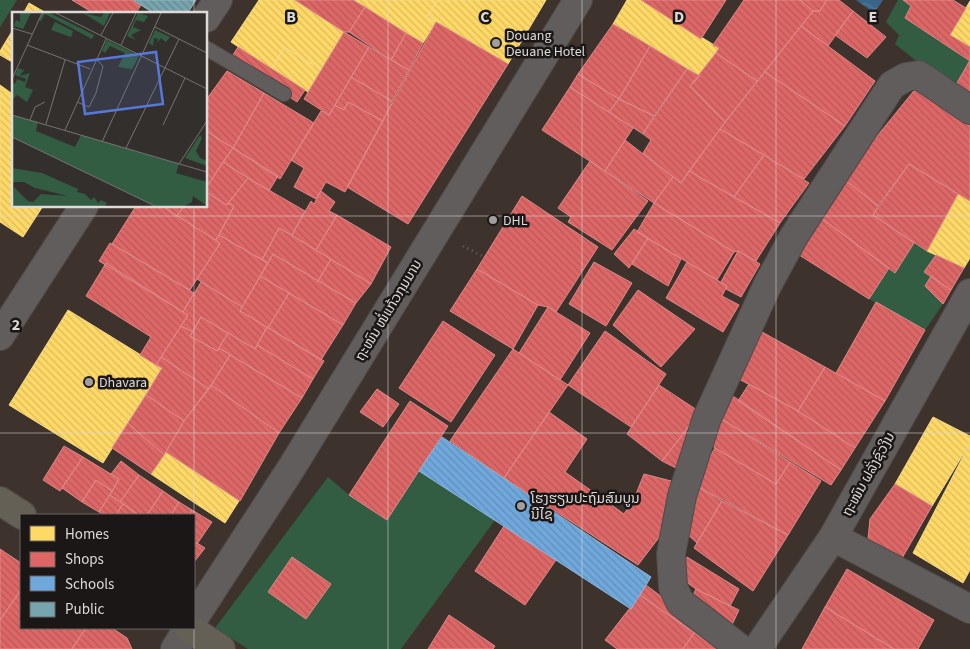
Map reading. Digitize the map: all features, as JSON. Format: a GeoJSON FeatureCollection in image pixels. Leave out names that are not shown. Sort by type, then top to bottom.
{"type":"FeatureCollection","features":[{"type":"Feature","properties":{"kind":"highway"},"geometry":{"type":"LineString","coordinates":[[0,501],[20,514]]}},
{"type":"Feature","properties":{"kind":"highway"},"geometry":{"type":"LineString","coordinates":[[191,629],[221,649]]}},
{"type":"Feature","properties":{"kind":"street"},"geometry":{"type":"LineString","coordinates":[[208,15],[218,0]]}},
{"type":"Feature","properties":{"kind":"street","name":"ຖະໜົນ ໜໍ່ແກ້ວກຸມມານ"},"geometry":{"type":"LineString","coordinates":[[195,616],[292,467],[578,0]]}},
{"type":"Feature","properties":{"kind":"street"},"geometry":{"type":"LineString","coordinates":[[741,649],[680,602],[673,587],[670,554],[682,496],[707,418],[768,286],[794,236],[892,84],[906,77],[919,76],[970,110]]}},
{"type":"Feature","properties":{"kind":"street"},"geometry":{"type":"LineString","coordinates":[[0,336],[83,208]]}},
{"type":"Feature","properties":{"kind":"street","name":"ຖະໜົນ ຝລັ່ງຊົວງິນ"},"geometry":{"type":"LineString","coordinates":[[757,649],[833,537],[970,293]]}},
{"type":"Feature","properties":{"kind":"street"},"geometry":{"type":"LineString","coordinates":[[833,537],[970,609]]}},
{"type":"Feature","properties":{"kind":"street"},"geometry":{"type":"LineString","coordinates":[[175,649],[188,629]]}},
{"type":"Feature","properties":{"kind":"lane"},"geometry":{"type":"LineString","coordinates":[[208,49],[284,94]]}},
{"type":"Feature","properties":{"kind":"shaded area"},"geometry":{"type":"Polygon","coordinates":[[[0,0],[970,0],[970,649],[0,649],[0,0]]]}},
{"type":"Feature","properties":{"kind":"green space"},"geometry":{"type":"Polygon","coordinates":[[[0,0],[17,0],[0,27],[0,0]]]}},
{"type":"Feature","properties":{"kind":"green space"},"geometry":{"type":"Polygon","coordinates":[[[898,0],[903,0],[911,6],[905,18],[970,61],[953,90],[895,44],[899,35],[886,22],[898,0]]]}},
{"type":"Feature","properties":{"kind":"green space"},"geometry":{"type":"Polygon","coordinates":[[[914,243],[936,255],[924,272],[931,276],[925,286],[943,304],[925,330],[869,299],[889,268],[895,273],[914,243]]]}},
{"type":"Feature","properties":{"kind":"green space"},"geometry":{"type":"Polygon","coordinates":[[[419,471],[495,520],[401,649],[248,649],[215,628],[328,477],[349,495],[387,520],[419,471]]]}},
{"type":"Feature","properties":{"kind":"water"},"geometry":{"type":"Polygon","coordinates":[[[856,0],[883,0],[874,13],[856,0]]]}},
{"type":"Feature","properties":{"kind":"building: Homes"},"geometry":{"type":"Polygon","coordinates":[[[259,0],[295,0],[344,32],[322,70],[284,47],[272,69],[231,42],[259,0]]]}},
{"type":"Feature","properties":{"kind":"building: Homes"},"geometry":{"type":"Polygon","coordinates":[[[353,0],[438,0],[427,17],[436,22],[423,43],[353,0]]]}},
{"type":"Feature","properties":{"kind":"building: Homes","name":"Douang Deuane Hotel"},"geometry":{"type":"Polygon","coordinates":[[[438,0],[546,0],[508,64],[427,17],[438,0]]]}},
{"type":"Feature","properties":{"kind":"building: Homes"},"geometry":{"type":"Polygon","coordinates":[[[627,0],[641,0],[719,48],[700,76],[613,24],[627,0]]]}},
{"type":"Feature","properties":{"kind":"building: Homes"},"geometry":{"type":"Polygon","coordinates":[[[970,1],[970,47],[950,35],[970,1]]]}},
{"type":"Feature","properties":{"kind":"building: Homes"},"geometry":{"type":"Polygon","coordinates":[[[29,3],[45,12],[24,12],[29,3]]]}},
{"type":"Feature","properties":{"kind":"building: Homes"},"geometry":{"type":"Polygon","coordinates":[[[12,31],[12,62],[0,55],[0,51],[12,31]]]}},
{"type":"Feature","properties":{"kind":"building: Homes"},"geometry":{"type":"Polygon","coordinates":[[[284,47],[322,70],[308,92],[272,69],[284,47]]]}},
{"type":"Feature","properties":{"kind":"building: Homes"},"geometry":{"type":"Polygon","coordinates":[[[0,85],[12,94],[12,208],[42,208],[23,237],[0,222],[0,85]]]}},
{"type":"Feature","properties":{"kind":"building: Homes"},"geometry":{"type":"Polygon","coordinates":[[[958,194],[970,201],[970,258],[964,268],[927,251],[958,194]]]}},
{"type":"Feature","properties":{"kind":"building: Homes","name":"Dhavara"},"geometry":{"type":"Polygon","coordinates":[[[68,310],[162,368],[103,463],[9,405],[68,310]]]}},
{"type":"Feature","properties":{"kind":"building: Homes"},"geometry":{"type":"Polygon","coordinates":[[[933,417],[970,436],[970,443],[932,506],[895,484],[933,417]]]}},
{"type":"Feature","properties":{"kind":"building: Homes"},"geometry":{"type":"Polygon","coordinates":[[[970,443],[970,570],[963,583],[913,553],[970,443]]]}},
{"type":"Feature","properties":{"kind":"building: Homes"},"geometry":{"type":"Polygon","coordinates":[[[166,452],[239,501],[225,523],[151,474],[166,452]]]}},
{"type":"Feature","properties":{"kind":"building: Shops"},"geometry":{"type":"Polygon","coordinates":[[[72,0],[133,0],[141,5],[136,12],[92,12],[72,0]]]}},
{"type":"Feature","properties":{"kind":"building: Shops"},"geometry":{"type":"Polygon","coordinates":[[[295,0],[353,0],[365,7],[349,32],[344,32],[295,0]]]}},
{"type":"Feature","properties":{"kind":"building: Shops"},"geometry":{"type":"Polygon","coordinates":[[[641,0],[726,0],[701,39],[641,0]]]}},
{"type":"Feature","properties":{"kind":"building: Shops"},"geometry":{"type":"Polygon","coordinates":[[[744,0],[800,0],[813,11],[757,81],[716,53],[719,48],[713,45],[744,0]]]}},
{"type":"Feature","properties":{"kind":"building: Shops"},"geometry":{"type":"Polygon","coordinates":[[[800,0],[827,0],[820,11],[813,11],[800,0]]]}},
{"type":"Feature","properties":{"kind":"building: Shops"},"geometry":{"type":"Polygon","coordinates":[[[827,0],[839,0],[853,11],[828,46],[801,26],[813,11],[820,11],[827,0]]]}},
{"type":"Feature","properties":{"kind":"building: Shops"},"geometry":{"type":"Polygon","coordinates":[[[903,0],[953,0],[966,8],[950,35],[970,47],[970,61],[905,18],[911,6],[903,0]]]}},
{"type":"Feature","properties":{"kind":"building: Shops"},"geometry":{"type":"Polygon","coordinates":[[[365,7],[406,33],[391,60],[349,32],[365,7]]]}},
{"type":"Feature","properties":{"kind":"building: Shops"},"geometry":{"type":"Polygon","coordinates":[[[853,11],[886,37],[867,58],[835,35],[853,11]]]}},
{"type":"Feature","properties":{"kind":"building: Shops"},"geometry":{"type":"Polygon","coordinates":[[[436,22],[508,64],[408,224],[347,187],[436,22]]]}},
{"type":"Feature","properties":{"kind":"building: Shops"},"geometry":{"type":"Polygon","coordinates":[[[613,24],[650,46],[619,99],[578,74],[613,24]]]}},
{"type":"Feature","properties":{"kind":"building: Shops"},"geometry":{"type":"Polygon","coordinates":[[[801,26],[875,81],[845,126],[765,72],[801,26]]]}},
{"type":"Feature","properties":{"kind":"building: Shops"},"geometry":{"type":"Polygon","coordinates":[[[344,32],[369,47],[329,115],[304,99],[344,32]]]}},
{"type":"Feature","properties":{"kind":"building: Shops"},"geometry":{"type":"Polygon","coordinates":[[[406,33],[423,43],[409,70],[391,60],[406,33]]]}},
{"type":"Feature","properties":{"kind":"building: Shops"},"geometry":{"type":"Polygon","coordinates":[[[650,46],[687,69],[654,116],[619,99],[650,46]]]}},
{"type":"Feature","properties":{"kind":"building: Shops"},"geometry":{"type":"Polygon","coordinates":[[[238,47],[305,90],[297,102],[231,58],[238,47]]]}},
{"type":"Feature","properties":{"kind":"building: Shops"},"geometry":{"type":"Polygon","coordinates":[[[369,47],[409,70],[392,101],[351,77],[369,47]]]}},
{"type":"Feature","properties":{"kind":"building: Shops"},"geometry":{"type":"Polygon","coordinates":[[[716,53],[757,81],[725,122],[690,86],[716,53]]]}},
{"type":"Feature","properties":{"kind":"building: Shops"},"geometry":{"type":"Polygon","coordinates":[[[970,60],[970,103],[953,90],[970,60]]]}},
{"type":"Feature","properties":{"kind":"building: Shops"},"geometry":{"type":"Polygon","coordinates":[[[687,69],[700,76],[690,86],[725,122],[681,183],[643,153],[651,140],[643,134],[687,69]]]}},
{"type":"Feature","properties":{"kind":"building: Shops"},"geometry":{"type":"Polygon","coordinates":[[[227,71],[264,93],[233,148],[208,132],[208,97],[227,71]]]}},
{"type":"Feature","properties":{"kind":"building: Shops"},"geometry":{"type":"Polygon","coordinates":[[[765,72],[845,126],[804,179],[720,129],[765,72]]]}},
{"type":"Feature","properties":{"kind":"building: Shops"},"geometry":{"type":"Polygon","coordinates":[[[578,74],[619,99],[609,112],[570,87],[578,74]]]}},
{"type":"Feature","properties":{"kind":"building: Shops"},"geometry":{"type":"Polygon","coordinates":[[[351,77],[392,101],[383,121],[348,102],[344,110],[335,105],[351,77]]]}},
{"type":"Feature","properties":{"kind":"building: Shops"},"geometry":{"type":"Polygon","coordinates":[[[570,87],[633,128],[605,171],[542,130],[570,87]]]}},
{"type":"Feature","properties":{"kind":"building: Shops"},"geometry":{"type":"Polygon","coordinates":[[[917,87],[970,125],[970,201],[909,164],[878,206],[843,178],[917,87]]]}},
{"type":"Feature","properties":{"kind":"building: Shops"},"geometry":{"type":"Polygon","coordinates":[[[264,93],[314,123],[280,179],[233,148],[264,93]]]}},
{"type":"Feature","properties":{"kind":"building: Shops"},"geometry":{"type":"Polygon","coordinates":[[[619,99],[654,116],[643,134],[609,112],[619,99]]]}},
{"type":"Feature","properties":{"kind":"building: Shops"},"geometry":{"type":"Polygon","coordinates":[[[348,102],[383,121],[345,192],[326,182],[316,199],[294,187],[304,168],[291,160],[321,111],[329,115],[335,105],[344,110],[348,102]]]}},
{"type":"Feature","properties":{"kind":"building: Shops"},"geometry":{"type":"Polygon","coordinates":[[[720,129],[764,155],[734,197],[689,171],[720,129]]]}},
{"type":"Feature","properties":{"kind":"building: Shops"},"geometry":{"type":"Polygon","coordinates":[[[208,132],[233,148],[208,185],[208,132]]]}},
{"type":"Feature","properties":{"kind":"building: Shops"},"geometry":{"type":"Polygon","coordinates":[[[625,140],[673,177],[654,203],[605,171],[625,140]]]}},
{"type":"Feature","properties":{"kind":"building: Shops"},"geometry":{"type":"Polygon","coordinates":[[[233,148],[278,176],[269,191],[223,162],[233,148]]]}},
{"type":"Feature","properties":{"kind":"building: Shops"},"geometry":{"type":"Polygon","coordinates":[[[764,155],[809,183],[780,223],[734,197],[764,155]]]}},
{"type":"Feature","properties":{"kind":"building: Shops"},"geometry":{"type":"Polygon","coordinates":[[[590,161],[648,201],[612,250],[568,222],[571,217],[558,208],[590,161]]]}},
{"type":"Feature","properties":{"kind":"building: Shops"},"geometry":{"type":"Polygon","coordinates":[[[223,162],[248,178],[227,205],[208,193],[208,185],[223,162]]]}},
{"type":"Feature","properties":{"kind":"building: Shops"},"geometry":{"type":"Polygon","coordinates":[[[909,164],[958,194],[927,251],[873,215],[909,164]]]}},
{"type":"Feature","properties":{"kind":"building: Shops"},"geometry":{"type":"Polygon","coordinates":[[[689,171],[780,223],[756,261],[738,251],[734,252],[654,203],[673,177],[681,183],[689,171]]]}},
{"type":"Feature","properties":{"kind":"building: Shops"},"geometry":{"type":"Polygon","coordinates":[[[248,178],[305,211],[292,235],[279,228],[262,260],[219,235],[234,206],[228,203],[248,178]]]}},
{"type":"Feature","properties":{"kind":"building: Shops"},"geometry":{"type":"Polygon","coordinates":[[[843,178],[878,206],[873,215],[914,243],[895,273],[821,218],[843,178]]]}},
{"type":"Feature","properties":{"kind":"building: Shops"},"geometry":{"type":"Polygon","coordinates":[[[321,191],[335,202],[329,211],[337,215],[316,250],[292,235],[311,201],[314,204],[321,191]]]}},
{"type":"Feature","properties":{"kind":"building: Shops"},"geometry":{"type":"Polygon","coordinates":[[[208,193],[227,205],[228,203],[234,206],[216,240],[177,216],[183,208],[208,208],[208,193]]]}},
{"type":"Feature","properties":{"kind":"building: Shops"},"geometry":{"type":"Polygon","coordinates":[[[522,196],[598,247],[556,312],[548,307],[538,305],[477,269],[522,196]]]}},
{"type":"Feature","properties":{"kind":"building: Shops"},"geometry":{"type":"Polygon","coordinates":[[[654,203],[734,252],[717,280],[637,232],[654,203]]]}},
{"type":"Feature","properties":{"kind":"building: Shops"},"geometry":{"type":"Polygon","coordinates":[[[135,208],[165,208],[220,243],[190,290],[112,244],[135,208]]]}},
{"type":"Feature","properties":{"kind":"building: Shops"},"geometry":{"type":"Polygon","coordinates":[[[165,208],[183,208],[177,216],[165,208]]]}},
{"type":"Feature","properties":{"kind":"building: Shops"},"geometry":{"type":"Polygon","coordinates":[[[337,215],[391,247],[371,284],[316,250],[337,215]]]}},
{"type":"Feature","properties":{"kind":"building: Shops"},"geometry":{"type":"Polygon","coordinates":[[[821,218],[889,268],[869,299],[796,253],[821,218]]]}},
{"type":"Feature","properties":{"kind":"building: Shops"},"geometry":{"type":"Polygon","coordinates":[[[279,228],[331,259],[318,281],[273,254],[268,263],[262,260],[279,228]]]}},
{"type":"Feature","properties":{"kind":"building: Shops"},"geometry":{"type":"Polygon","coordinates":[[[634,229],[648,238],[629,268],[614,254],[634,229]]]}},
{"type":"Feature","properties":{"kind":"building: Shops"},"geometry":{"type":"Polygon","coordinates":[[[219,235],[268,263],[242,307],[197,279],[220,243],[216,240],[219,235]]]}},
{"type":"Feature","properties":{"kind":"building: Shops"},"geometry":{"type":"Polygon","coordinates":[[[648,238],[681,259],[668,286],[632,264],[648,238]]]}},
{"type":"Feature","properties":{"kind":"building: Shops"},"geometry":{"type":"Polygon","coordinates":[[[110,243],[194,293],[183,312],[99,261],[110,243]]]}},
{"type":"Feature","properties":{"kind":"building: Shops"},"geometry":{"type":"Polygon","coordinates":[[[738,251],[760,264],[741,297],[726,289],[727,286],[721,282],[738,251]]]}},
{"type":"Feature","properties":{"kind":"building: Shops"},"geometry":{"type":"Polygon","coordinates":[[[273,254],[356,303],[343,325],[260,276],[273,254]]]}},
{"type":"Feature","properties":{"kind":"building: Shops"},"geometry":{"type":"Polygon","coordinates":[[[936,255],[964,268],[951,290],[924,272],[936,255]]]}},
{"type":"Feature","properties":{"kind":"building: Shops"},"geometry":{"type":"Polygon","coordinates":[[[331,259],[371,284],[356,303],[318,281],[331,259]]]}},
{"type":"Feature","properties":{"kind":"building: Shops"},"geometry":{"type":"Polygon","coordinates":[[[594,262],[632,283],[606,326],[569,304],[594,262]]]}},
{"type":"Feature","properties":{"kind":"building: Shops"},"geometry":{"type":"Polygon","coordinates":[[[687,262],[727,286],[722,296],[739,305],[723,332],[666,298],[687,262]]]}},
{"type":"Feature","properties":{"kind":"building: Shops"},"geometry":{"type":"Polygon","coordinates":[[[106,263],[188,315],[156,365],[140,355],[151,337],[86,296],[106,263]]]}},
{"type":"Feature","properties":{"kind":"building: Shops"},"geometry":{"type":"Polygon","coordinates":[[[477,269],[538,305],[513,349],[450,311],[477,269]]]}},
{"type":"Feature","properties":{"kind":"building: Shops"},"geometry":{"type":"Polygon","coordinates":[[[260,276],[289,293],[268,328],[240,311],[260,276]]]}},
{"type":"Feature","properties":{"kind":"building: Shops"},"geometry":{"type":"Polygon","coordinates":[[[931,276],[951,290],[943,304],[925,286],[931,276]]]}},
{"type":"Feature","properties":{"kind":"building: Shops"},"geometry":{"type":"Polygon","coordinates":[[[201,282],[242,307],[240,311],[267,327],[255,349],[201,317],[193,332],[181,326],[188,315],[183,312],[201,282]]]}},
{"type":"Feature","properties":{"kind":"building: Shops"},"geometry":{"type":"Polygon","coordinates":[[[638,290],[695,329],[661,367],[613,325],[638,290]]]}},
{"type":"Feature","properties":{"kind":"building: Shops"},"geometry":{"type":"Polygon","coordinates":[[[289,293],[343,325],[321,360],[268,328],[289,293]]]}},
{"type":"Feature","properties":{"kind":"building: Shops"},"geometry":{"type":"Polygon","coordinates":[[[876,302],[925,330],[885,401],[836,373],[876,302]]]}},
{"type":"Feature","properties":{"kind":"building: Shops"},"geometry":{"type":"Polygon","coordinates":[[[548,307],[590,333],[560,380],[519,353],[548,307]]]}},
{"type":"Feature","properties":{"kind":"building: Shops"},"geometry":{"type":"Polygon","coordinates":[[[201,317],[228,333],[217,351],[190,336],[201,317]]]}},
{"type":"Feature","properties":{"kind":"building: Shops"},"geometry":{"type":"Polygon","coordinates":[[[443,321],[495,355],[451,422],[399,388],[443,321]]]}},
{"type":"Feature","properties":{"kind":"building: Shops"},"geometry":{"type":"Polygon","coordinates":[[[181,326],[193,332],[190,336],[217,351],[219,348],[230,355],[209,389],[161,357],[181,326]]]}},
{"type":"Feature","properties":{"kind":"building: Shops"},"geometry":{"type":"Polygon","coordinates":[[[267,327],[324,361],[313,379],[257,345],[267,327]]]}},
{"type":"Feature","properties":{"kind":"building: Shops"},"geometry":{"type":"Polygon","coordinates":[[[605,331],[666,374],[631,427],[568,385],[605,331]]]}},
{"type":"Feature","properties":{"kind":"building: Shops"},"geometry":{"type":"Polygon","coordinates":[[[762,332],[825,367],[798,411],[737,378],[762,332]]]}},
{"type":"Feature","properties":{"kind":"building: Shops"},"geometry":{"type":"Polygon","coordinates":[[[228,333],[255,349],[257,345],[313,379],[302,398],[219,348],[228,333]]]}},
{"type":"Feature","properties":{"kind":"building: Shops"},"geometry":{"type":"Polygon","coordinates":[[[513,349],[568,385],[504,478],[450,441],[513,349]]]}},
{"type":"Feature","properties":{"kind":"building: Shops"},"geometry":{"type":"Polygon","coordinates":[[[230,355],[302,398],[279,433],[211,385],[230,355]]]}},
{"type":"Feature","properties":{"kind":"building: Shops"},"geometry":{"type":"Polygon","coordinates":[[[161,357],[209,389],[184,421],[146,395],[162,368],[156,365],[161,357]]]}},
{"type":"Feature","properties":{"kind":"building: Shops"},"geometry":{"type":"Polygon","coordinates":[[[825,367],[885,401],[855,448],[798,411],[825,367]]]}},
{"type":"Feature","properties":{"kind":"building: Shops"},"geometry":{"type":"Polygon","coordinates":[[[749,384],[798,411],[855,448],[841,470],[738,401],[749,384]]]}},
{"type":"Feature","properties":{"kind":"building: Shops"},"geometry":{"type":"Polygon","coordinates":[[[211,385],[279,433],[240,501],[166,452],[184,421],[211,385]]]}},
{"type":"Feature","properties":{"kind":"building: Shops"},"geometry":{"type":"Polygon","coordinates":[[[659,385],[700,412],[662,461],[627,434],[659,385]]]}},
{"type":"Feature","properties":{"kind":"building: Shops"},"geometry":{"type":"Polygon","coordinates":[[[377,389],[399,404],[383,427],[360,412],[377,389]]]}},
{"type":"Feature","properties":{"kind":"building: Shops"},"geometry":{"type":"Polygon","coordinates":[[[730,394],[841,470],[831,485],[718,417],[730,394]]]}},
{"type":"Feature","properties":{"kind":"building: Shops"},"geometry":{"type":"Polygon","coordinates":[[[146,395],[184,421],[164,455],[128,423],[146,395]]]}},
{"type":"Feature","properties":{"kind":"building: Shops"},"geometry":{"type":"Polygon","coordinates":[[[410,401],[448,426],[387,520],[349,495],[410,401]]]}},
{"type":"Feature","properties":{"kind":"building: Shops"},"geometry":{"type":"Polygon","coordinates":[[[549,412],[587,439],[565,472],[624,514],[634,499],[644,474],[675,482],[667,527],[638,565],[504,478],[549,412]]]}},
{"type":"Feature","properties":{"kind":"building: Shops"},"geometry":{"type":"Polygon","coordinates":[[[700,412],[686,473],[662,461],[700,412]]]}},
{"type":"Feature","properties":{"kind":"building: Shops"},"geometry":{"type":"Polygon","coordinates":[[[718,417],[790,462],[776,484],[715,448],[705,439],[718,417]]]}},
{"type":"Feature","properties":{"kind":"building: Shops"},"geometry":{"type":"Polygon","coordinates":[[[128,423],[164,455],[151,474],[112,448],[128,423]]]}},
{"type":"Feature","properties":{"kind":"building: Shops"},"geometry":{"type":"Polygon","coordinates":[[[64,446],[83,457],[60,491],[43,480],[64,446]]]}},
{"type":"Feature","properties":{"kind":"building: Shops"},"geometry":{"type":"Polygon","coordinates":[[[715,448],[776,484],[790,462],[821,481],[788,535],[693,484],[715,448]]]}},
{"type":"Feature","properties":{"kind":"building: Shops"},"geometry":{"type":"Polygon","coordinates":[[[83,457],[119,479],[112,491],[96,480],[82,502],[62,488],[83,457]]]}},
{"type":"Feature","properties":{"kind":"building: Shops"},"geometry":{"type":"Polygon","coordinates":[[[121,461],[139,475],[120,502],[110,495],[119,479],[111,474],[121,461]]]}},
{"type":"Feature","properties":{"kind":"building: Shops"},"geometry":{"type":"Polygon","coordinates":[[[139,475],[163,491],[148,514],[138,514],[120,502],[139,475]]]}},
{"type":"Feature","properties":{"kind":"building: Shops"},"geometry":{"type":"Polygon","coordinates":[[[96,480],[112,491],[99,512],[82,502],[96,480]]]}},
{"type":"Feature","properties":{"kind":"building: Shops"},"geometry":{"type":"Polygon","coordinates":[[[693,484],[722,501],[697,543],[687,534],[693,484]]]}},
{"type":"Feature","properties":{"kind":"building: Shops"},"geometry":{"type":"Polygon","coordinates":[[[895,484],[932,506],[901,560],[868,539],[870,519],[895,484]]]}},
{"type":"Feature","properties":{"kind":"building: Shops"},"geometry":{"type":"Polygon","coordinates":[[[163,491],[179,502],[172,514],[148,514],[163,491]]]}},
{"type":"Feature","properties":{"kind":"building: Shops"},"geometry":{"type":"Polygon","coordinates":[[[110,495],[123,504],[117,514],[102,514],[99,512],[110,495]]]}},
{"type":"Feature","properties":{"kind":"building: Shops"},"geometry":{"type":"Polygon","coordinates":[[[722,501],[788,535],[753,591],[694,548],[722,501]]]}},
{"type":"Feature","properties":{"kind":"building: Shops"},"geometry":{"type":"Polygon","coordinates":[[[179,502],[192,510],[190,514],[172,514],[179,502]]]}},
{"type":"Feature","properties":{"kind":"building: Shops"},"geometry":{"type":"Polygon","coordinates":[[[123,504],[138,514],[117,514],[123,504]]]}},
{"type":"Feature","properties":{"kind":"building: Shops"},"geometry":{"type":"Polygon","coordinates":[[[192,510],[212,522],[197,544],[195,542],[195,514],[190,514],[192,510]]]}},
{"type":"Feature","properties":{"kind":"building: Shops"},"geometry":{"type":"Polygon","coordinates":[[[504,526],[556,560],[525,605],[475,571],[504,526]]]}},
{"type":"Feature","properties":{"kind":"building: Shops"},"geometry":{"type":"Polygon","coordinates":[[[195,542],[205,548],[195,561],[195,542]]]}},
{"type":"Feature","properties":{"kind":"building: Shops"},"geometry":{"type":"Polygon","coordinates":[[[0,549],[20,562],[20,591],[0,620],[0,549]]]}},
{"type":"Feature","properties":{"kind":"building: Shops"},"geometry":{"type":"Polygon","coordinates":[[[292,557],[331,584],[306,619],[268,592],[292,557]]]}},
{"type":"Feature","properties":{"kind":"building: Shops"},"geometry":{"type":"Polygon","coordinates":[[[687,557],[739,589],[730,606],[696,589],[679,577],[687,557]]]}},
{"type":"Feature","properties":{"kind":"building: Shops"},"geometry":{"type":"Polygon","coordinates":[[[847,569],[934,620],[918,649],[894,649],[825,607],[847,569]]]}},
{"type":"Feature","properties":{"kind":"building: Shops"},"geometry":{"type":"Polygon","coordinates":[[[646,585],[707,631],[704,639],[640,595],[646,585]]]}},
{"type":"Feature","properties":{"kind":"building: Shops"},"geometry":{"type":"Polygon","coordinates":[[[696,589],[739,610],[730,629],[689,603],[696,589]]]}},
{"type":"Feature","properties":{"kind":"building: Shops"},"geometry":{"type":"Polygon","coordinates":[[[20,591],[20,629],[85,629],[72,649],[0,649],[0,620],[20,591]]]}},
{"type":"Feature","properties":{"kind":"building: Shops"},"geometry":{"type":"Polygon","coordinates":[[[640,595],[694,633],[683,649],[617,649],[605,640],[640,595]]]}},
{"type":"Feature","properties":{"kind":"building: Shops"},"geometry":{"type":"Polygon","coordinates":[[[825,607],[894,649],[802,649],[825,607]]]}},
{"type":"Feature","properties":{"kind":"building: Shops"},"geometry":{"type":"Polygon","coordinates":[[[449,615],[495,646],[493,649],[428,649],[449,615]]]}},
{"type":"Feature","properties":{"kind":"building: Shops"},"geometry":{"type":"Polygon","coordinates":[[[85,629],[114,629],[127,638],[132,649],[72,649],[85,629]]]}},
{"type":"Feature","properties":{"kind":"building: Shops"},"geometry":{"type":"Polygon","coordinates":[[[694,633],[721,649],[683,649],[694,633]]]}},
{"type":"Feature","properties":{"kind":"building: Schools"},"geometry":{"type":"Polygon","coordinates":[[[442,437],[651,577],[631,609],[419,471],[442,437]]]}},
{"type":"Feature","properties":{"kind":"building: Public"},"geometry":{"type":"Polygon","coordinates":[[[133,0],[196,0],[188,12],[152,12],[133,0]]]}},
{"type":"Feature","properties":{"kind":"place","name":"Douang Deuane Hotel"},"geometry":{"type":"Point","coordinates":[496,43]}},
{"type":"Feature","properties":{"kind":"place","name":"DHL"},"geometry":{"type":"Point","coordinates":[493,220]}},
{"type":"Feature","properties":{"kind":"place","name":"Dhavara"},"geometry":{"type":"Point","coordinates":[89,382]}},
{"type":"Feature","properties":{"kind":"place","name":"ໂຮງຮຽນປະຖົມສົມບູນ ນີໄຊ"},"geometry":{"type":"Point","coordinates":[521,506]}}]}
